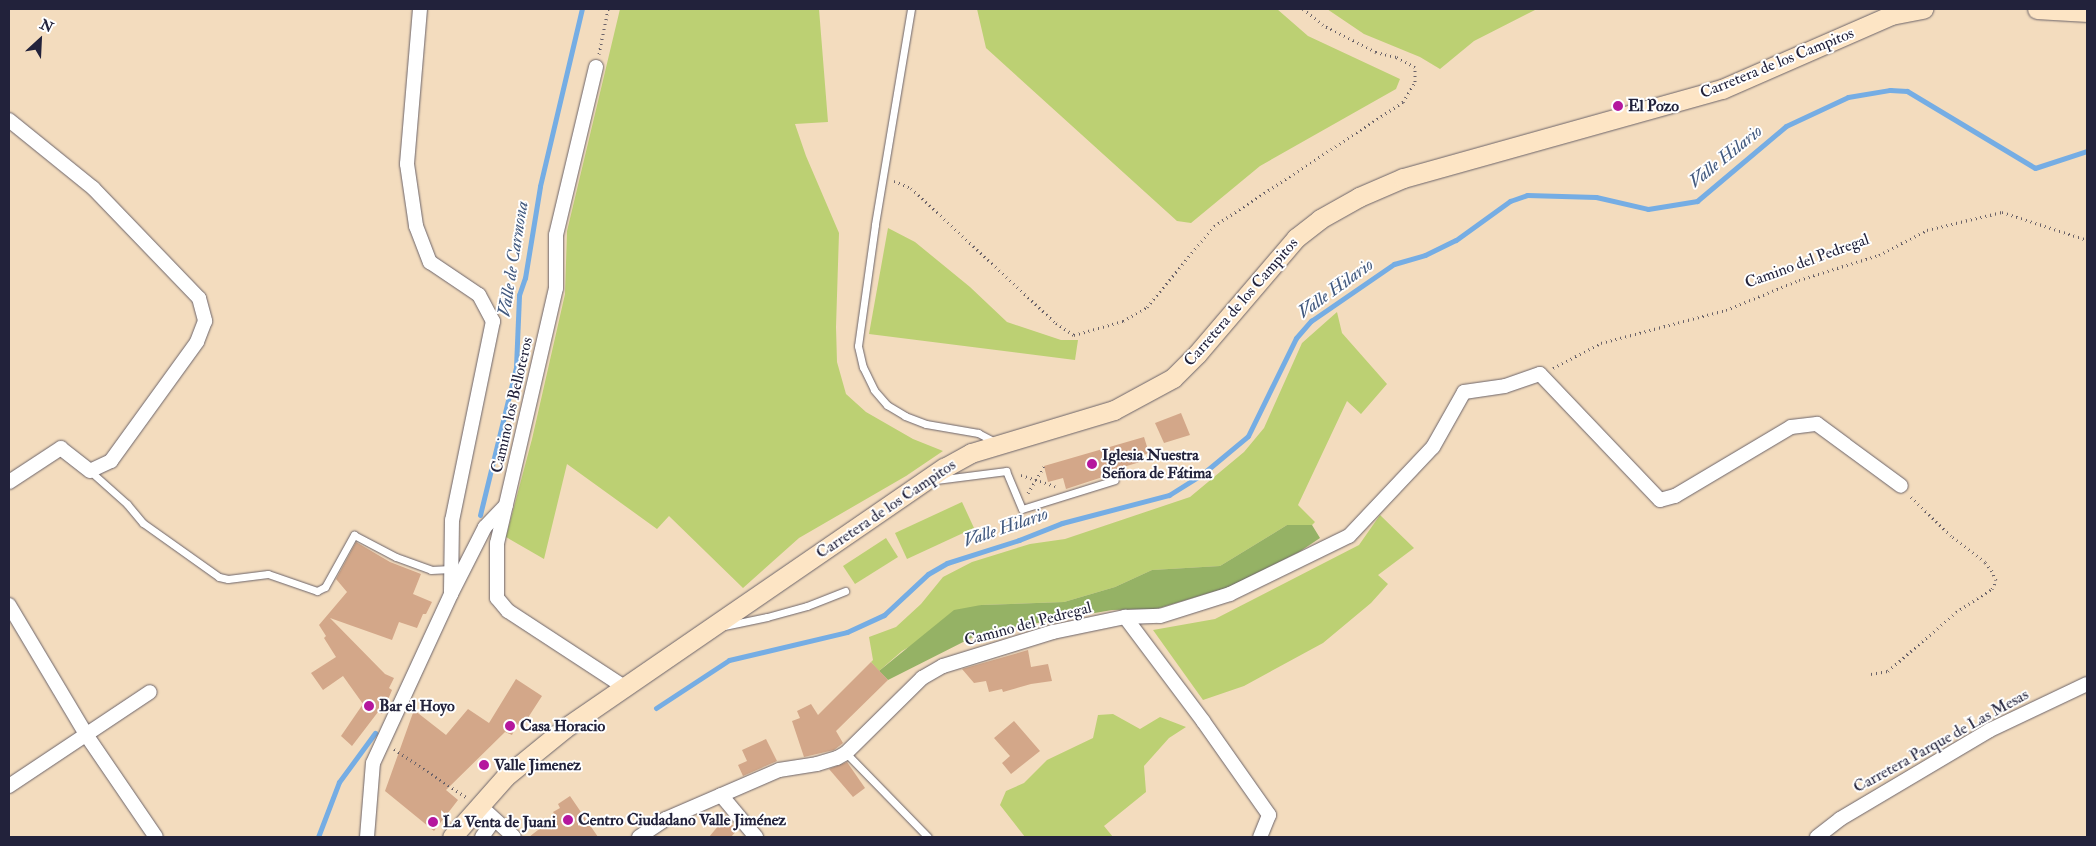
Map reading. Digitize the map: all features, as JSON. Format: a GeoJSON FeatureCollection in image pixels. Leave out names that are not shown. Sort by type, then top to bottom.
{"type":"FeatureCollection","features":[{"type":"Feature","properties":{"kind":"main road","name":"Carretera de los Campitos"},"geometry":{"type":"LineString","coordinates":[[452,837],[522,761],[624,687],[923,482],[971,453],[1002,446],[1114,410],[1173,378],[1197,354],[1296,238],[1320,219],[1359,197],[1403,178],[1722,89],[1891,15],[1923,9]]}},
{"type":"Feature","properties":{"kind":"main road"},"geometry":{"type":"LineString","coordinates":[[2037,9],[2087,12]]}},
{"type":"Feature","properties":{"kind":"street"},"geometry":{"type":"LineString","coordinates":[[420,9],[407,164],[416,226],[430,262],[479,295],[493,321],[452,520],[451,594]]}},
{"type":"Feature","properties":{"kind":"street","name":"Camino los Belloteros"},"geometry":{"type":"LineString","coordinates":[[596,67],[556,235],[556,288],[497,543],[497,598],[502,606],[624,687]]}},
{"type":"Feature","properties":{"kind":"street"},"geometry":{"type":"LineString","coordinates":[[9,120],[93,188],[199,298],[205,321],[197,342],[111,461],[90,471],[61,448],[9,482]]}},
{"type":"Feature","properties":{"kind":"street"},"geometry":{"type":"LineString","coordinates":[[1540,374],[1660,500],[1675,496],[1791,426],[1816,424],[1901,486]]}},
{"type":"Feature","properties":{"kind":"street","name":"Camino del Pedregal"},"geometry":{"type":"LineString","coordinates":[[640,837],[666,819],[779,770],[817,764],[846,753],[922,678],[943,666],[1053,632],[1125,617],[1160,616],[1230,594],[1349,536],[1432,447],[1464,392],[1505,386],[1540,374]]}},
{"type":"Feature","properties":{"kind":"street"},"geometry":{"type":"LineString","coordinates":[[367,837],[373,763],[484,527],[507,505]]}},
{"type":"Feature","properties":{"kind":"street"},"geometry":{"type":"LineString","coordinates":[[9,605],[87,736],[156,837]]}},
{"type":"Feature","properties":{"kind":"street"},"geometry":{"type":"LineString","coordinates":[[1125,617],[1203,721],[1269,815],[1260,837]]}},
{"type":"Feature","properties":{"kind":"street","name":"Carretera Parque de Las Mesas"},"geometry":{"type":"LineString","coordinates":[[1817,837],[1840,818],[1990,730],[2087,684]]}},
{"type":"Feature","properties":{"kind":"street"},"geometry":{"type":"LineString","coordinates":[[9,786],[87,736],[150,692]]}},
{"type":"Feature","properties":{"kind":"street"},"geometry":{"type":"LineString","coordinates":[[722,795],[756,837]]}},
{"type":"Feature","properties":{"kind":"street"},"geometry":{"type":"LineString","coordinates":[[480,805],[514,837]]}},
{"type":"Feature","properties":{"kind":"street"},"geometry":{"type":"LineString","coordinates":[[482,837],[494,820]]}},
{"type":"Feature","properties":{"kind":"lane"},"geometry":{"type":"LineString","coordinates":[[912,9],[858,346],[863,367],[874,390],[887,405],[905,416],[926,424],[978,433],[1002,446]]}},
{"type":"Feature","properties":{"kind":"lane"},"geometry":{"type":"LineString","coordinates":[[90,471],[127,504],[143,523],[219,577],[228,579],[268,574],[317,591],[326,587],[354,535],[396,557],[431,570],[451,570]]}},
{"type":"Feature","properties":{"kind":"lane"},"geometry":{"type":"LineString","coordinates":[[923,482],[1006,471],[1022,509],[1115,480]]}},
{"type":"Feature","properties":{"kind":"lane"},"geometry":{"type":"LineString","coordinates":[[709,629],[767,617],[807,606],[845,591]]}},
{"type":"Feature","properties":{"kind":"lane"},"geometry":{"type":"LineString","coordinates":[[846,753],[928,837]]}},
{"type":"Feature","properties":{"kind":"path"},"geometry":{"type":"LineString","coordinates":[[596,67],[608,9]]}},
{"type":"Feature","properties":{"kind":"path"},"geometry":{"type":"LineString","coordinates":[[884,176],[911,188],[1056,323],[1074,335],[1123,321],[1147,307],[1214,226],[1403,102],[1415,82],[1415,66],[1396,57],[1367,48],[1323,25],[1303,9]]}},
{"type":"Feature","properties":{"kind":"path","name":"Camino del Pedregal"},"geometry":{"type":"LineString","coordinates":[[1540,374],[1601,343],[1726,310],[1799,280],[1879,255],[1927,230],[2002,212],[2087,240]]}},
{"type":"Feature","properties":{"kind":"path"},"geometry":{"type":"LineString","coordinates":[[1022,509],[1024,500],[1044,466]]}},
{"type":"Feature","properties":{"kind":"path"},"geometry":{"type":"LineString","coordinates":[[1006,471],[1058,487]]}},
{"type":"Feature","properties":{"kind":"path"},"geometry":{"type":"LineString","coordinates":[[1871,674],[1888,671],[1956,612],[1992,589],[1996,580],[1985,562],[1951,536],[1901,486]]}},
{"type":"Feature","properties":{"kind":"path"},"geometry":{"type":"LineString","coordinates":[[383,741],[480,805]]}},
{"type":"Feature","properties":{"kind":"green space"},"geometry":{"type":"Polygon","coordinates":[[[620,9],[819,9],[828,122],[795,124],[806,156],[839,233],[836,327],[837,362],[846,394],[866,412],[913,439],[943,451],[906,476],[799,538],[743,588],[669,516],[657,529],[567,464],[544,559],[506,537],[532,439],[565,294],[567,231],[620,9]]]}},
{"type":"Feature","properties":{"kind":"green space"},"geometry":{"type":"Polygon","coordinates":[[[977,9],[1277,9],[1308,36],[1400,79],[1396,89],[1260,166],[1191,223],[1177,221],[986,48],[977,9]]]}},
{"type":"Feature","properties":{"kind":"green space"},"geometry":{"type":"Polygon","coordinates":[[[1327,9],[1537,9],[1474,41],[1440,69],[1420,57],[1364,34],[1327,9]]]}},
{"type":"Feature","properties":{"kind":"green space"},"geometry":{"type":"Polygon","coordinates":[[[888,228],[915,242],[970,287],[1007,322],[1061,340],[1078,340],[1075,360],[869,334],[888,228]]]}},
{"type":"Feature","properties":{"kind":"green space"},"geometry":{"type":"Polygon","coordinates":[[[1337,312],[1342,333],[1387,384],[1361,414],[1347,401],[1298,505],[1315,522],[1312,525],[1287,525],[1220,566],[1152,570],[1115,587],[1064,602],[981,605],[902,651],[879,671],[871,662],[873,660],[869,637],[896,627],[921,604],[943,577],[972,562],[1030,544],[1065,539],[1190,497],[1244,452],[1264,428],[1302,343],[1337,312]]]}},
{"type":"Feature","properties":{"kind":"green space"},"geometry":{"type":"Polygon","coordinates":[[[962,502],[974,528],[907,559],[895,533],[962,502]]]}},
{"type":"Feature","properties":{"kind":"green space"},"geometry":{"type":"Polygon","coordinates":[[[1380,515],[1414,548],[1378,575],[1388,584],[1371,603],[1323,643],[1244,686],[1203,700],[1153,630],[1215,619],[1359,545],[1380,515]]]}},
{"type":"Feature","properties":{"kind":"green space"},"geometry":{"type":"Polygon","coordinates":[[[1287,525],[1312,525],[1320,538],[1299,552],[1229,587],[1156,609],[1112,610],[981,633],[888,680],[879,671],[954,610],[981,605],[1064,602],[1115,587],[1152,570],[1220,566],[1287,525]]]}},
{"type":"Feature","properties":{"kind":"green space"},"geometry":{"type":"Polygon","coordinates":[[[886,538],[898,557],[855,584],[843,566],[886,538]]]}},
{"type":"Feature","properties":{"kind":"green space"},"geometry":{"type":"Polygon","coordinates":[[[1113,714],[1140,729],[1160,717],[1186,727],[1169,738],[1144,766],[1146,792],[1104,826],[1113,837],[1025,837],[1000,805],[1006,791],[1024,783],[1047,760],[1093,738],[1098,715],[1113,714]]]}},
{"type":"Feature","properties":{"kind":"building"},"geometry":{"type":"Polygon","coordinates":[[[1181,413],[1190,435],[1164,443],[1155,423],[1181,413]]]}},
{"type":"Feature","properties":{"kind":"building","name":"Iglesia Nuestra Señora de Fátima"},"geometry":{"type":"Polygon","coordinates":[[[1144,437],[1149,453],[1137,457],[1140,462],[1120,468],[1121,471],[1066,489],[1063,478],[1048,482],[1044,466],[1144,437]]]}},
{"type":"Feature","properties":{"kind":"building"},"geometry":{"type":"Polygon","coordinates":[[[356,542],[390,562],[421,574],[413,594],[432,602],[426,614],[423,614],[417,628],[399,622],[392,640],[330,618],[385,674],[394,678],[389,688],[392,690],[382,714],[378,712],[352,746],[341,736],[363,704],[343,676],[323,690],[311,673],[336,657],[324,638],[326,636],[319,625],[347,592],[336,579],[356,542]]]}},
{"type":"Feature","properties":{"kind":"building"},"geometry":{"type":"Polygon","coordinates":[[[1028,650],[1031,667],[1048,664],[1052,681],[1031,684],[1003,692],[1002,689],[989,692],[986,681],[974,683],[962,669],[1028,650]]]}},
{"type":"Feature","properties":{"kind":"building"},"geometry":{"type":"Polygon","coordinates":[[[871,662],[888,680],[836,731],[843,743],[834,750],[804,757],[792,721],[800,718],[797,711],[811,704],[818,715],[871,662]]]}},
{"type":"Feature","properties":{"kind":"building"},"geometry":{"type":"Polygon","coordinates":[[[516,679],[542,696],[522,727],[517,724],[512,735],[505,732],[446,790],[458,800],[434,831],[385,791],[414,710],[446,735],[468,709],[489,723],[516,679]]]}},
{"type":"Feature","properties":{"kind":"building"},"geometry":{"type":"Polygon","coordinates":[[[1014,721],[1040,751],[1011,774],[1002,763],[1010,756],[994,738],[1014,721]]]}},
{"type":"Feature","properties":{"kind":"building"},"geometry":{"type":"Polygon","coordinates":[[[766,739],[777,761],[743,776],[738,765],[747,761],[742,750],[766,739]]]}},
{"type":"Feature","properties":{"kind":"building"},"geometry":{"type":"Polygon","coordinates":[[[847,762],[865,788],[853,797],[829,769],[847,762]]]}},
{"type":"Feature","properties":{"kind":"building","name":"Centro Ciudadano Valle Jiménez"},"geometry":{"type":"Polygon","coordinates":[[[570,796],[598,837],[529,837],[556,816],[553,812],[560,808],[558,804],[570,796]]]}},
{"type":"Feature","properties":{"kind":"building"},"geometry":{"type":"Polygon","coordinates":[[[724,819],[738,829],[731,837],[709,837],[724,819]]]}},
{"type":"Feature","properties":{"kind":"waterway","name":"Valle de Carmona"},"geometry":{"type":"LineString","coordinates":[[480,515],[516,367],[519,295],[525,278],[540,186],[582,9]]}},
{"type":"Feature","properties":{"kind":"waterway","name":"Valle Hilario"},"geometry":{"type":"LineString","coordinates":[[656,708],[729,660],[847,632],[884,615],[928,574],[947,563],[1019,540],[1062,523],[1169,495],[1200,476],[1248,436],[1296,338],[1311,321],[1394,264],[1425,255],[1456,240],[1510,201],[1527,195],[1596,197],[1648,209],[1697,201],[1786,126],[1848,97],[1890,90],[1907,91],[2035,168],[2087,151]]}},
{"type":"Feature","properties":{"kind":"waterway","name":"Valle de Carmona"},"geometry":{"type":"LineString","coordinates":[[318,837],[339,782],[375,733]]}},
{"type":"Feature","properties":{"kind":"place","name":"El Pozo"},"geometry":{"type":"Point","coordinates":[1618,106]}},
{"type":"Feature","properties":{"kind":"place","name":"Iglesia Nuestra Señora de Fátima"},"geometry":{"type":"Point","coordinates":[1092,464]}},
{"type":"Feature","properties":{"kind":"place","name":"Bar el Hoyo"},"geometry":{"type":"Point","coordinates":[369,706]}},
{"type":"Feature","properties":{"kind":"place","name":"Casa Horacio"},"geometry":{"type":"Point","coordinates":[510,726]}},
{"type":"Feature","properties":{"kind":"place","name":"Valle Jimenez"},"geometry":{"type":"Point","coordinates":[484,765]}},
{"type":"Feature","properties":{"kind":"place","name":"Centro Ciudadano Valle Jiménez"},"geometry":{"type":"Point","coordinates":[568,820]}},
{"type":"Feature","properties":{"kind":"place","name":"La Venta de Juani"},"geometry":{"type":"Point","coordinates":[433,822]}}]}
